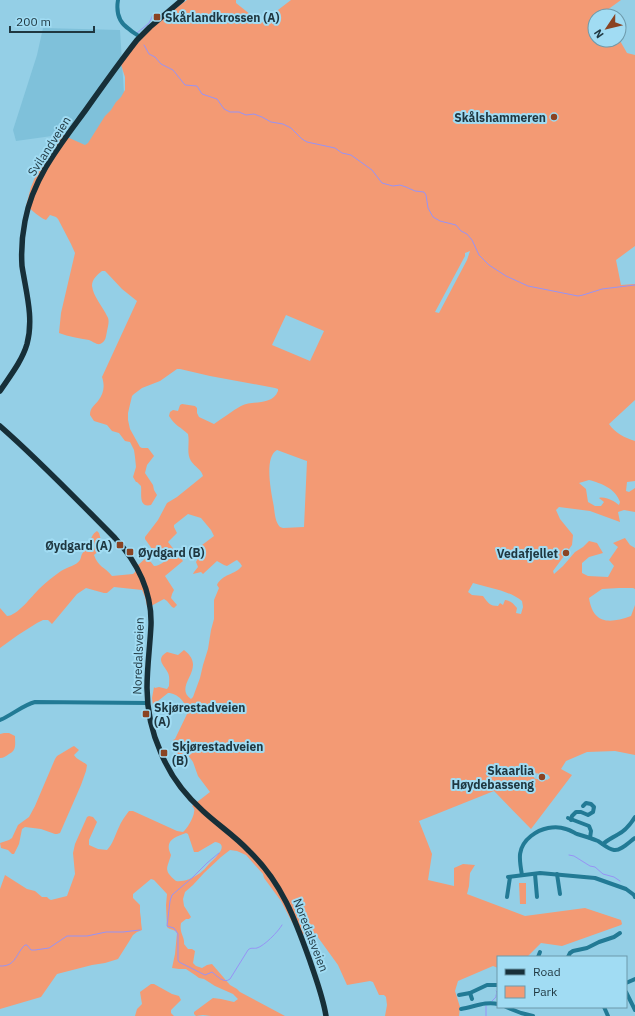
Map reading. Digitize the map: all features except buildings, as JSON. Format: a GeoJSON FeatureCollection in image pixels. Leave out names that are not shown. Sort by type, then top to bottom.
{"type":"FeatureCollection","features":[{"type":"Feature","properties":{"kind":"main road","name":"Svilandveien"},"geometry":{"type":"LineString","coordinates":[[0,391],[22,357],[29,334],[30,315],[22,266],[23,233],[32,195],[40,176],[50,159],[138,38],[182,0]]}},
{"type":"Feature","properties":{"kind":"main road","name":"Svilandveien"},"geometry":{"type":"LineString","coordinates":[[172,9],[185,0]]}},
{"type":"Feature","properties":{"kind":"main road","name":"Noredalsveien"},"geometry":{"type":"LineString","coordinates":[[0,423],[120,544],[140,572],[148,598],[151,617],[147,680],[148,703],[150,720],[157,745],[167,766],[188,796],[256,857],[272,877],[283,895],[295,920],[320,989],[326,1016]]}},
{"type":"Feature","properties":{"kind":"main road","name":"Noredalsveien"},"geometry":{"type":"LineString","coordinates":[[0,426],[12,436]]}},
{"type":"Feature","properties":{"kind":"street"},"geometry":{"type":"LineString","coordinates":[[118,0],[118,17],[123,25],[138,38]]}},
{"type":"Feature","properties":{"kind":"street"},"geometry":{"type":"LineString","coordinates":[[0,720],[35,702],[148,703]]}},
{"type":"Feature","properties":{"kind":"street"},"geometry":{"type":"LineString","coordinates":[[583,806],[586,803],[591,804],[594,808],[593,812],[588,815],[581,812],[576,812],[570,819],[589,826],[591,831],[590,838]]}},
{"type":"Feature","properties":{"kind":"street"},"geometry":{"type":"LineString","coordinates":[[603,844],[625,830],[635,817]]}},
{"type":"Feature","properties":{"kind":"street"},"geometry":{"type":"LineString","coordinates":[[522,875],[520,851],[524,843],[534,834],[545,829],[557,827],[565,828],[603,844],[610,849],[616,850],[620,849],[635,838]]}},
{"type":"Feature","properties":{"kind":"street"},"geometry":{"type":"LineString","coordinates":[[535,874],[537,897]]}},
{"type":"Feature","properties":{"kind":"street"},"geometry":{"type":"LineString","coordinates":[[507,896],[509,877],[535,874],[557,874],[595,878],[626,889],[635,898]]}},
{"type":"Feature","properties":{"kind":"street"},"geometry":{"type":"LineString","coordinates":[[557,874],[560,894]]}},
{"type":"Feature","properties":{"kind":"street"},"geometry":{"type":"LineString","coordinates":[[568,956],[573,951],[587,948],[620,933]]}},
{"type":"Feature","properties":{"kind":"street"},"geometry":{"type":"LineString","coordinates":[[537,956],[540,952]]}},
{"type":"Feature","properties":{"kind":"street"},"geometry":{"type":"LineString","coordinates":[[459,995],[470,993],[488,985],[497,985]]}},
{"type":"Feature","properties":{"kind":"street"},"geometry":{"type":"LineString","coordinates":[[470,993],[472,999]]}},
{"type":"Feature","properties":{"kind":"street"},"geometry":{"type":"LineString","coordinates":[[627,994],[635,1010]]}},
{"type":"Feature","properties":{"kind":"street"},"geometry":{"type":"LineString","coordinates":[[461,1009],[470,1008],[482,1003],[497,1004]]}},
{"type":"Feature","properties":{"kind":"street"},"geometry":{"type":"LineString","coordinates":[[509,1008],[533,1016]]}},
{"type":"Feature","properties":{"kind":"shaded area"},"geometry":{"type":"Polygon","coordinates":[[[43,28],[120,30],[124,94],[87,146],[59,135],[16,141],[13,130],[37,55],[43,28]]]}},
{"type":"Feature","properties":{"kind":"green space"},"geometry":{"type":"Polygon","coordinates":[[[187,0],[236,0],[236,3],[261,23],[291,0],[621,0],[610,8],[587,8],[587,48],[624,48],[627,53],[635,55],[635,246],[616,260],[621,285],[635,284],[635,400],[609,424],[620,435],[635,441],[635,481],[627,482],[626,491],[629,492],[635,488],[635,512],[624,510],[618,512],[620,522],[590,511],[559,507],[556,510],[560,519],[573,535],[572,545],[553,571],[554,574],[575,552],[589,541],[597,543],[603,553],[589,557],[582,563],[582,573],[588,576],[608,577],[614,566],[609,560],[618,547],[613,543],[625,538],[630,545],[635,548],[635,589],[602,589],[589,598],[594,613],[603,620],[609,621],[631,616],[635,605],[635,755],[615,751],[587,752],[566,761],[561,769],[572,775],[531,829],[494,791],[419,821],[432,854],[428,880],[454,886],[454,868],[463,864],[475,865],[470,873],[467,894],[525,916],[585,908],[621,920],[622,924],[562,946],[541,943],[528,956],[497,956],[497,968],[493,966],[458,981],[455,991],[460,1007],[459,1016],[385,1016],[387,1005],[386,997],[384,995],[379,995],[373,982],[370,981],[347,985],[338,965],[317,936],[312,931],[306,929],[304,930],[304,934],[302,936],[292,922],[281,901],[264,878],[263,874],[246,855],[230,850],[185,892],[183,899],[184,906],[191,917],[181,923],[184,944],[188,949],[195,951],[193,963],[196,966],[202,968],[212,964],[230,985],[285,1016],[196,1016],[194,1014],[194,1012],[213,998],[234,1002],[238,999],[233,994],[204,979],[199,978],[186,969],[172,968],[177,933],[167,927],[167,894],[154,880],[151,879],[133,894],[133,898],[140,905],[142,930],[133,935],[118,959],[57,974],[41,997],[0,1009],[0,889],[5,875],[27,889],[35,891],[42,897],[47,897],[51,900],[67,896],[75,874],[73,853],[75,844],[87,817],[93,817],[97,822],[89,840],[89,845],[98,849],[107,850],[129,811],[133,811],[177,831],[183,832],[193,817],[194,808],[192,806],[210,792],[198,776],[193,762],[188,755],[180,757],[174,750],[173,740],[175,739],[187,714],[186,706],[179,697],[172,693],[168,693],[153,705],[152,698],[154,687],[167,689],[169,686],[169,675],[161,660],[163,655],[167,652],[178,655],[184,650],[191,657],[193,664],[185,688],[186,694],[191,699],[193,697],[208,649],[214,619],[214,600],[219,588],[217,585],[219,581],[242,566],[237,560],[227,566],[217,561],[203,574],[201,572],[193,574],[198,567],[196,562],[200,554],[198,548],[214,536],[201,518],[188,514],[174,525],[177,533],[168,542],[183,561],[165,576],[174,590],[171,598],[177,605],[174,608],[164,599],[151,606],[147,606],[142,590],[114,587],[107,593],[104,593],[86,588],[77,594],[52,624],[48,620],[43,620],[0,648],[0,608],[7,616],[15,613],[50,579],[80,560],[93,535],[97,531],[103,547],[94,555],[100,565],[112,576],[133,574],[137,566],[147,557],[154,566],[164,562],[172,555],[172,552],[168,549],[157,556],[145,537],[158,520],[167,503],[177,497],[203,476],[190,458],[188,451],[188,434],[171,419],[169,416],[170,412],[173,410],[178,411],[180,405],[182,404],[195,406],[199,417],[214,424],[241,406],[271,399],[278,391],[278,389],[275,388],[177,369],[160,381],[142,388],[134,394],[132,396],[128,413],[130,429],[140,447],[148,448],[154,456],[147,465],[145,473],[153,485],[157,495],[151,505],[144,504],[142,502],[141,486],[133,477],[136,467],[134,450],[130,442],[125,441],[119,433],[112,431],[107,425],[94,421],[90,415],[91,409],[103,392],[104,386],[102,377],[137,301],[122,289],[105,271],[102,271],[94,279],[92,286],[94,294],[108,319],[105,340],[99,344],[89,340],[59,333],[61,313],[75,253],[56,217],[50,215],[46,220],[26,206],[31,187],[39,168],[57,143],[53,137],[58,133],[85,145],[88,143],[105,116],[121,97],[125,90],[125,77],[121,64],[126,56],[156,23],[187,0]],[[470,251],[465,253],[465,256],[435,312],[439,313],[467,260],[470,251]],[[286,315],[272,345],[310,361],[324,331],[286,315]],[[277,450],[273,454],[271,460],[269,474],[275,515],[278,524],[283,528],[304,527],[307,461],[277,450]],[[589,480],[579,483],[586,489],[588,502],[595,506],[601,506],[604,502],[599,498],[604,498],[609,499],[619,505],[620,502],[618,497],[612,490],[589,480]],[[473,583],[468,592],[472,595],[483,596],[489,604],[495,606],[498,606],[500,603],[503,605],[505,600],[509,601],[517,608],[516,613],[521,614],[523,607],[522,601],[517,597],[473,583]],[[537,773],[534,775],[534,778],[536,779],[544,778],[547,780],[550,778],[547,774],[544,776],[537,773]],[[186,833],[174,838],[171,840],[169,846],[171,855],[167,869],[169,874],[176,881],[187,880],[199,874],[216,857],[222,848],[219,843],[215,842],[198,852],[194,852],[188,834],[186,833]]]}},
{"type":"Feature","properties":{"kind":"green space"},"geometry":{"type":"Polygon","coordinates":[[[9,733],[15,736],[15,746],[12,752],[3,758],[0,758],[0,734],[9,733]]]}},
{"type":"Feature","properties":{"kind":"green space"},"geometry":{"type":"Polygon","coordinates":[[[74,746],[79,750],[74,755],[87,765],[81,785],[60,833],[55,834],[41,829],[25,827],[22,829],[19,844],[14,854],[1,848],[0,843],[12,838],[18,825],[29,817],[57,756],[74,746]]]}},
{"type":"Feature","properties":{"kind":"green space"},"geometry":{"type":"Polygon","coordinates":[[[519,883],[526,883],[526,904],[520,904],[519,883]]]}},
{"type":"Feature","properties":{"kind":"green space"},"geometry":{"type":"Polygon","coordinates":[[[151,984],[179,996],[181,1000],[171,1010],[171,1013],[174,1016],[135,1016],[137,1009],[142,1004],[140,992],[151,984]]]}},
{"type":"Feature","properties":{"kind":"waterway"},"geometry":{"type":"LineString","coordinates":[[137,33],[149,23],[153,15]]}},
{"type":"Feature","properties":{"kind":"waterway"},"geometry":{"type":"LineString","coordinates":[[144,45],[149,54],[155,57],[161,64],[173,70],[185,85],[197,86],[202,94],[217,99],[224,109],[230,112],[239,112],[246,115],[254,114],[271,122],[283,124],[291,128],[307,142],[335,148],[342,153],[351,155],[372,170],[382,183],[393,186],[400,185],[415,191],[424,192],[426,195],[428,208],[433,217],[440,221],[456,225],[472,240],[479,255],[489,265],[506,276],[528,286],[578,296],[602,289],[635,285]]}},
{"type":"Feature","properties":{"kind":"waterway"},"geometry":{"type":"LineString","coordinates":[[219,853],[172,895],[167,926],[174,928],[178,934],[179,962],[205,975],[212,972],[221,979],[225,981],[228,980],[248,950],[263,945],[282,925]]}},
{"type":"Feature","properties":{"kind":"waterway"},"geometry":{"type":"LineString","coordinates":[[569,855],[595,867],[603,874],[614,877],[620,881]]}},
{"type":"Feature","properties":{"kind":"waterway"},"geometry":{"type":"LineString","coordinates":[[0,966],[5,966],[13,962],[25,945],[27,945],[31,950],[35,950],[49,948],[67,936],[87,936],[106,932],[140,930]]}},
{"type":"Feature","properties":{"kind":"waterway"},"geometry":{"type":"LineString","coordinates":[[492,1001],[496,995]]}},
{"type":"Feature","properties":{"kind":"waterway"},"geometry":{"type":"LineString","coordinates":[[486,1006],[486,1016]]}},
{"type":"Feature","properties":{"kind":"place","name":"Skårlandkrossen (A)"},"geometry":{"type":"Point","coordinates":[157,17]}},
{"type":"Feature","properties":{"kind":"place","name":"Skålshammeren"},"geometry":{"type":"Point","coordinates":[554,117]}},
{"type":"Feature","properties":{"kind":"place","name":"Øydgard (A)"},"geometry":{"type":"Point","coordinates":[120,545]}},
{"type":"Feature","properties":{"kind":"place","name":"Øydgard (B)"},"geometry":{"type":"Point","coordinates":[130,552]}},
{"type":"Feature","properties":{"kind":"place","name":"Vedafjellet"},"geometry":{"type":"Point","coordinates":[566,553]}},
{"type":"Feature","properties":{"kind":"place","name":"Skjørestadveien (A)"},"geometry":{"type":"Point","coordinates":[146,714]}},
{"type":"Feature","properties":{"kind":"place","name":"Skjørestadveien (B)"},"geometry":{"type":"Point","coordinates":[164,753]}},
{"type":"Feature","properties":{"kind":"place","name":"Skaarlia Høydebasseng"},"geometry":{"type":"Point","coordinates":[542,777]}}]}
